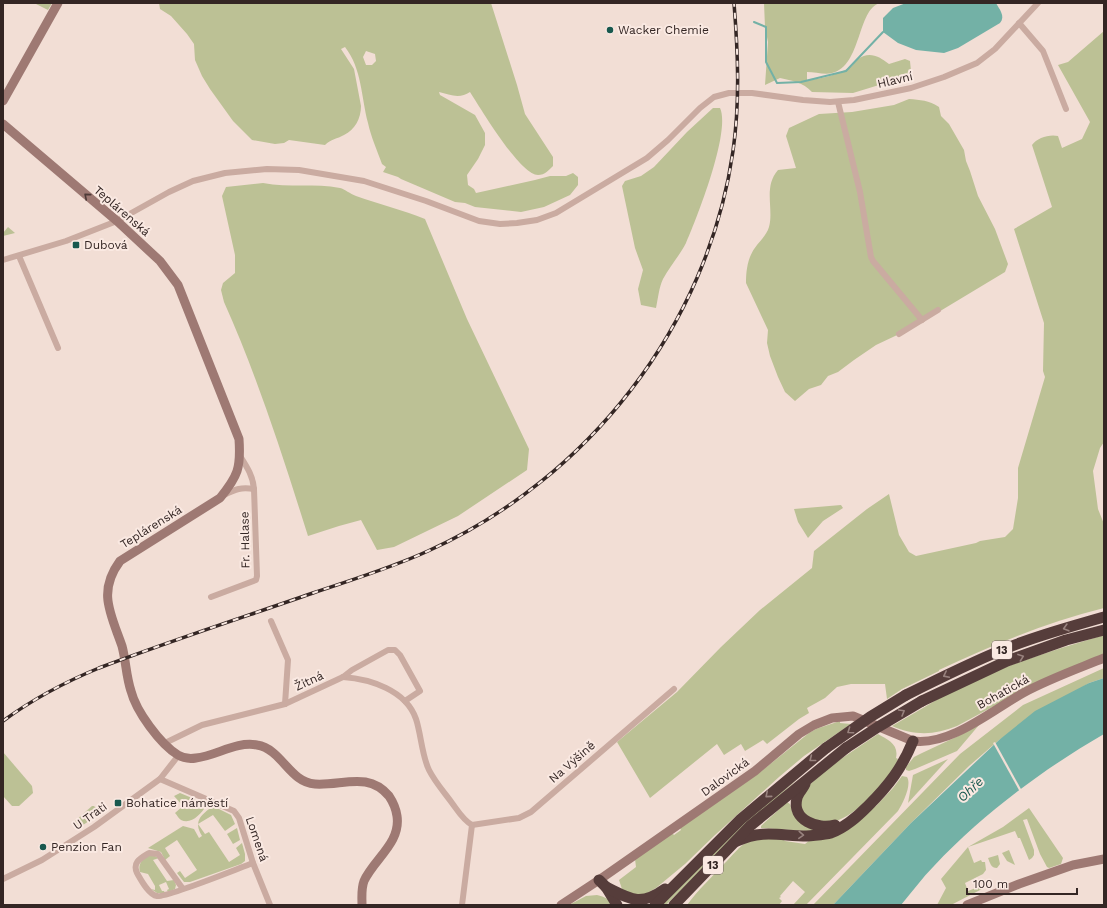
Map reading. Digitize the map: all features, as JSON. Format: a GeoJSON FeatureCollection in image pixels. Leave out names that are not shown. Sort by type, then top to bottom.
{"type":"FeatureCollection","features":[{"type":"Feature","properties":{"kind":"highway","name":"13"},"geometry":{"type":"LineString","coordinates":[[655,905],[740,819],[826,748],[870,717],[906,695],[952,672],[1003,650],[1061,629],[1104,617]]}},
{"type":"Feature","properties":{"kind":"highway","name":"13"},"geometry":{"type":"LineString","coordinates":[[674,905],[750,826],[846,748],[878,727],[922,702],[1008,661],[1066,640],[1104,630]]}},
{"type":"Feature","properties":{"kind":"highway"},"geometry":{"type":"LineString","coordinates":[[735,842],[750,836],[769,834],[804,836],[830,833],[842,828],[887,787],[900,767],[913,740]]}},
{"type":"Feature","properties":{"kind":"highway"},"geometry":{"type":"LineString","coordinates":[[812,775],[797,796],[796,802],[799,813],[804,820],[820,827],[828,827],[840,824],[859,814]]}},
{"type":"Feature","properties":{"kind":"highway"},"geometry":{"type":"LineString","coordinates":[[603,883],[637,901],[658,894],[688,872]]}},
{"type":"Feature","properties":{"kind":"highway"},"geometry":{"type":"LineString","coordinates":[[603,883],[617,905]]}},
{"type":"Feature","properties":{"kind":"highway"},"geometry":{"type":"LineString","coordinates":[[680,905],[691,888]]}},
{"type":"Feature","properties":{"kind":"street"},"geometry":{"type":"LineString","coordinates":[[3,101],[58,3]]}},
{"type":"Feature","properties":{"kind":"street","name":"Hlavní"},"geometry":{"type":"LineString","coordinates":[[117,221],[169,192],[193,181],[225,173],[267,169],[299,170],[364,181],[426,201],[479,221],[500,224],[517,224],[537,220],[556,213],[646,158],[668,140],[700,108],[714,97],[729,94],[760,94],[804,100],[838,102],[911,88],[944,77],[977,63],[995,49],[1038,3]]}},
{"type":"Feature","properties":{"kind":"street"},"geometry":{"type":"LineString","coordinates":[[1019,23],[1043,51],[1066,108]]}},
{"type":"Feature","properties":{"kind":"street"},"geometry":{"type":"LineString","coordinates":[[838,102],[860,192],[873,261],[922,320]]}},
{"type":"Feature","properties":{"kind":"street","name":"Teplárenská"},"geometry":{"type":"LineString","coordinates":[[3,124],[117,221],[160,261],[178,285],[239,439],[239,468],[230,485],[220,498],[120,561],[110,577],[107,587],[108,605],[126,661],[131,691],[136,704],[153,732],[178,756]]}},
{"type":"Feature","properties":{"kind":"street"},"geometry":{"type":"LineString","coordinates":[[3,260],[66,241],[117,221]]}},
{"type":"Feature","properties":{"kind":"street"},"geometry":{"type":"LineString","coordinates":[[19,256],[58,348]]}},
{"type":"Feature","properties":{"kind":"street"},"geometry":{"type":"LineString","coordinates":[[899,334],[938,310]]}},
{"type":"Feature","properties":{"kind":"street"},"geometry":{"type":"LineString","coordinates":[[220,498],[236,489],[244,487],[254,489],[250,472],[240,456]]}},
{"type":"Feature","properties":{"kind":"street","name":"Fr. Halase"},"geometry":{"type":"LineString","coordinates":[[211,597],[256,580],[254,489]]}},
{"type":"Feature","properties":{"kind":"street"},"geometry":{"type":"LineString","coordinates":[[271,621],[288,660],[285,704]]}},
{"type":"Feature","properties":{"kind":"street","name":"Žitná"},"geometry":{"type":"LineString","coordinates":[[165,744],[202,725],[285,704],[343,677],[352,670],[388,650],[395,650],[400,655],[420,691],[405,701]]}},
{"type":"Feature","properties":{"kind":"street","name":"Bohatická"},"geometry":{"type":"LineString","coordinates":[[913,740],[922,742],[934,741],[946,737],[1024,693],[1104,658]]}},
{"type":"Feature","properties":{"kind":"street"},"geometry":{"type":"LineString","coordinates":[[343,677],[364,680],[380,685],[405,701],[412,709],[428,769],[466,822],[472,825],[462,905]]}},
{"type":"Feature","properties":{"kind":"street","name":"Na Výšině"},"geometry":{"type":"LineString","coordinates":[[472,825],[519,818],[531,812],[674,689]]}},
{"type":"Feature","properties":{"kind":"street","name":"Dalovická"},"geometry":{"type":"LineString","coordinates":[[561,905],[603,883],[755,771],[799,734],[825,720],[853,716],[913,740]]}},
{"type":"Feature","properties":{"kind":"street"},"geometry":{"type":"LineString","coordinates":[[178,756],[196,758],[245,744],[257,745],[267,748],[298,778],[307,783],[316,784],[360,781],[372,783],[382,790],[389,797],[396,811],[397,829],[394,838],[371,868],[364,880],[362,905]]}},
{"type":"Feature","properties":{"kind":"street","name":"U Trati"},"geometry":{"type":"LineString","coordinates":[[3,879],[42,860],[79,838],[160,779],[178,756]]}},
{"type":"Feature","properties":{"kind":"street","name":"Lomená"},"geometry":{"type":"LineString","coordinates":[[160,779],[234,811],[239,818],[253,863],[270,905]]}},
{"type":"Feature","properties":{"kind":"street"},"geometry":{"type":"LineString","coordinates":[[183,889],[158,854],[149,853],[137,860],[137,872],[151,893],[156,896],[162,896],[183,889],[253,863]]}},
{"type":"Feature","properties":{"kind":"street"},"geometry":{"type":"LineString","coordinates":[[967,905],[1019,884],[1073,865],[1104,859]]}},
{"type":"Feature","properties":{"kind":"green space"},"geometry":{"type":"Polygon","coordinates":[[[34,3],[52,3],[48,10],[34,3]]]}},
{"type":"Feature","properties":{"kind":"green space"},"geometry":{"type":"Polygon","coordinates":[[[159,3],[491,3],[525,114],[553,157],[553,166],[547,172],[540,175],[530,172],[511,153],[501,140],[470,92],[459,96],[439,92],[440,95],[475,115],[485,133],[485,145],[478,159],[467,175],[468,185],[474,189],[476,193],[550,176],[566,176],[573,173],[578,177],[578,185],[570,195],[544,207],[521,212],[475,207],[465,203],[455,202],[383,172],[386,167],[382,164],[371,133],[355,64],[345,47],[341,49],[354,69],[361,106],[359,119],[348,133],[330,141],[325,145],[289,140],[284,143],[275,144],[252,140],[233,121],[202,76],[195,60],[194,44],[187,34],[171,16],[160,9],[159,3]],[[366,51],[363,57],[366,65],[372,65],[376,61],[375,54],[366,51]]]}},
{"type":"Feature","properties":{"kind":"green space"},"geometry":{"type":"Polygon","coordinates":[[[764,3],[880,3],[873,7],[867,15],[849,60],[842,68],[829,74],[807,72],[807,80],[824,78],[841,72],[852,66],[858,59],[866,55],[878,57],[889,64],[905,59],[910,61],[911,71],[908,77],[853,93],[812,92],[801,84],[780,78],[765,85],[768,42],[765,27],[764,3]]]}},
{"type":"Feature","properties":{"kind":"green space"},"geometry":{"type":"Polygon","coordinates":[[[1104,31],[1104,442],[1100,448],[1093,471],[1098,509],[1104,524],[1104,608],[1041,627],[999,643],[939,670],[902,689],[887,699],[885,684],[851,684],[837,687],[825,698],[807,708],[809,713],[767,744],[763,740],[745,751],[741,744],[724,755],[717,744],[650,798],[617,742],[677,692],[760,610],[812,568],[814,551],[867,509],[889,494],[899,535],[909,552],[916,556],[980,541],[1005,537],[1013,529],[1018,498],[1018,468],[1045,377],[1043,371],[1044,323],[1014,229],[1052,207],[1032,145],[1047,136],[1058,136],[1062,148],[1082,139],[1090,122],[1058,65],[1068,62],[1104,31]]]}},
{"type":"Feature","properties":{"kind":"green space"},"geometry":{"type":"Polygon","coordinates":[[[909,99],[921,100],[939,107],[941,116],[949,124],[964,150],[966,161],[978,196],[995,229],[1008,264],[1005,272],[912,328],[876,345],[838,372],[828,376],[821,385],[809,389],[795,401],[785,392],[778,377],[767,343],[768,330],[746,283],[747,268],[750,258],[754,249],[769,227],[770,191],[774,177],[778,170],[796,168],[786,136],[789,128],[819,114],[852,112],[894,105],[909,99]]]}},
{"type":"Feature","properties":{"kind":"green space"},"geometry":{"type":"Polygon","coordinates":[[[713,108],[720,108],[722,119],[721,135],[711,175],[698,215],[686,243],[663,279],[656,308],[641,305],[638,289],[643,270],[635,248],[622,186],[625,181],[641,176],[654,167],[687,132],[713,108]]]}},
{"type":"Feature","properties":{"kind":"green space"},"geometry":{"type":"Polygon","coordinates":[[[263,183],[340,188],[356,196],[425,219],[467,319],[529,449],[527,470],[458,516],[394,547],[377,550],[361,520],[308,536],[269,418],[248,360],[224,302],[221,290],[223,283],[235,273],[235,255],[222,196],[226,187],[263,183]]]}},
{"type":"Feature","properties":{"kind":"green space"},"geometry":{"type":"Polygon","coordinates":[[[8,227],[15,233],[3,236],[3,233],[8,227]]]}},
{"type":"Feature","properties":{"kind":"green space"},"geometry":{"type":"Polygon","coordinates":[[[841,505],[843,508],[823,521],[808,538],[798,522],[794,509],[841,505]]]}},
{"type":"Feature","properties":{"kind":"green space"},"geometry":{"type":"Polygon","coordinates":[[[1104,635],[1104,654],[1035,684],[957,726],[933,733],[917,733],[892,726],[948,693],[986,675],[1005,667],[1104,635]]]}},
{"type":"Feature","properties":{"kind":"green space"},"geometry":{"type":"Polygon","coordinates":[[[1104,668],[1104,678],[1089,683],[999,740],[969,766],[911,823],[833,905],[813,905],[960,754],[1023,705],[1104,668]]]}},
{"type":"Feature","properties":{"kind":"green space"},"geometry":{"type":"Polygon","coordinates":[[[840,721],[840,723],[851,724],[804,756],[779,777],[685,864],[656,888],[642,896],[628,893],[622,889],[619,880],[636,867],[635,859],[672,833],[674,835],[681,830],[680,828],[759,773],[809,733],[816,729],[840,721]]]}},
{"type":"Feature","properties":{"kind":"green space"},"geometry":{"type":"Polygon","coordinates":[[[979,725],[957,751],[915,769],[909,771],[906,770],[906,767],[914,757],[979,725]]]}},
{"type":"Feature","properties":{"kind":"green space"},"geometry":{"type":"Polygon","coordinates":[[[878,734],[892,743],[896,749],[896,758],[898,759],[887,779],[881,786],[859,808],[851,814],[834,822],[818,821],[807,816],[803,812],[800,800],[808,786],[832,765],[878,734]]]}},
{"type":"Feature","properties":{"kind":"green space"},"geometry":{"type":"Polygon","coordinates":[[[3,752],[32,786],[33,793],[19,806],[12,806],[3,796],[3,752]]]}},
{"type":"Feature","properties":{"kind":"green space"},"geometry":{"type":"Polygon","coordinates":[[[948,759],[908,803],[913,775],[948,759]]]}},
{"type":"Feature","properties":{"kind":"green space"},"geometry":{"type":"Polygon","coordinates":[[[902,776],[907,777],[908,789],[898,811],[806,905],[793,905],[805,892],[793,881],[780,896],[781,897],[779,898],[782,901],[779,905],[687,905],[705,884],[745,843],[753,839],[765,838],[783,839],[785,841],[805,844],[876,806],[902,776]]]}},
{"type":"Feature","properties":{"kind":"green space"},"geometry":{"type":"Polygon","coordinates":[[[798,779],[754,818],[666,905],[662,905],[751,816],[798,779]]]}},
{"type":"Feature","properties":{"kind":"green space"},"geometry":{"type":"Polygon","coordinates":[[[180,793],[204,803],[206,806],[199,815],[192,820],[181,820],[175,813],[183,806],[174,796],[180,793]]]}},
{"type":"Feature","properties":{"kind":"green space"},"geometry":{"type":"Polygon","coordinates":[[[787,802],[790,804],[794,815],[801,823],[821,832],[761,828],[761,826],[787,802]]]}},
{"type":"Feature","properties":{"kind":"green space"},"geometry":{"type":"Polygon","coordinates":[[[92,806],[94,806],[101,813],[77,829],[75,821],[92,806]]]}},
{"type":"Feature","properties":{"kind":"green space"},"geometry":{"type":"Polygon","coordinates":[[[213,806],[231,815],[235,824],[225,831],[213,815],[198,824],[202,815],[213,806]]]}},
{"type":"Feature","properties":{"kind":"green space"},"geometry":{"type":"Polygon","coordinates":[[[1029,808],[1063,858],[1061,864],[1049,868],[1047,867],[1040,854],[1027,819],[1023,820],[1034,850],[1034,855],[1029,860],[1020,838],[1018,838],[1015,831],[968,847],[1003,827],[1029,808]]]}},
{"type":"Feature","properties":{"kind":"green space"},"geometry":{"type":"Polygon","coordinates":[[[198,824],[205,834],[209,832],[229,862],[240,855],[236,848],[242,843],[245,861],[241,864],[190,882],[184,882],[177,873],[180,871],[185,878],[197,870],[177,840],[165,848],[170,856],[165,860],[161,852],[148,848],[183,826],[194,829],[199,838],[202,836],[199,831],[198,824]]]}},
{"type":"Feature","properties":{"kind":"green space"},"geometry":{"type":"Polygon","coordinates":[[[237,828],[240,840],[233,844],[227,834],[237,828]]]}},
{"type":"Feature","properties":{"kind":"green space"},"geometry":{"type":"Polygon","coordinates":[[[968,847],[974,863],[981,860],[982,862],[985,862],[986,870],[983,874],[965,883],[968,891],[981,886],[982,889],[951,905],[937,905],[946,888],[941,879],[968,847]]]}},
{"type":"Feature","properties":{"kind":"green space"},"geometry":{"type":"Polygon","coordinates":[[[1009,850],[1015,865],[1007,861],[1002,853],[1009,850]]]}},
{"type":"Feature","properties":{"kind":"green space"},"geometry":{"type":"Polygon","coordinates":[[[998,855],[1000,864],[997,868],[995,868],[991,865],[988,858],[998,855]]]}},
{"type":"Feature","properties":{"kind":"green space"},"geometry":{"type":"Polygon","coordinates":[[[147,856],[155,856],[159,858],[153,860],[167,881],[174,880],[176,885],[175,889],[168,892],[167,890],[169,889],[166,882],[159,885],[165,893],[157,893],[151,889],[155,890],[155,886],[148,874],[140,872],[139,869],[140,863],[147,856]]]}},
{"type":"Feature","properties":{"kind":"green space"},"geometry":{"type":"Polygon","coordinates":[[[597,895],[606,898],[613,905],[569,905],[586,896],[597,895]]]}},
{"type":"Feature","properties":{"kind":"water"},"geometry":{"type":"Polygon","coordinates":[[[906,3],[996,3],[1002,15],[1002,20],[1000,23],[958,48],[944,53],[916,50],[898,43],[883,32],[883,18],[893,8],[906,3]]]}},
{"type":"Feature","properties":{"kind":"water","name":"Ohře"},"geometry":{"type":"Polygon","coordinates":[[[1104,678],[1104,734],[1058,762],[993,811],[973,828],[934,866],[901,905],[833,905],[911,823],[999,740],[1035,711],[1089,683],[1104,678]]]}},
{"type":"Feature","properties":{"kind":"pier"},"geometry":{"type":"Polygon","coordinates":[[[995,742],[1022,791],[1020,792],[993,743],[995,742]]]}},
{"type":"Feature","properties":{"kind":"waterway"},"geometry":{"type":"LineString","coordinates":[[754,22],[766,27],[766,62],[777,83],[801,82],[846,71],[883,32]]}},
{"type":"Feature","properties":{"kind":"railway"},"geometry":{"type":"LineString","coordinates":[[3,721],[26,705],[74,679],[99,668],[179,639],[371,574],[428,551],[486,520],[540,483],[588,439],[631,390],[668,335],[697,277],[719,215],[733,151],[737,114],[737,40],[734,3]]}},
{"type":"Feature","properties":{"kind":"place","name":"Wacker Chemie"},"geometry":{"type":"Point","coordinates":[610,30]}},
{"type":"Feature","properties":{"kind":"place","name":"Dubová"},"geometry":{"type":"Point","coordinates":[76,245]}},
{"type":"Feature","properties":{"kind":"place","name":"Bohatice náměstí"},"geometry":{"type":"Point","coordinates":[118,803]}},
{"type":"Feature","properties":{"kind":"place","name":"Penzion Fan"},"geometry":{"type":"Point","coordinates":[43,847]}}]}
